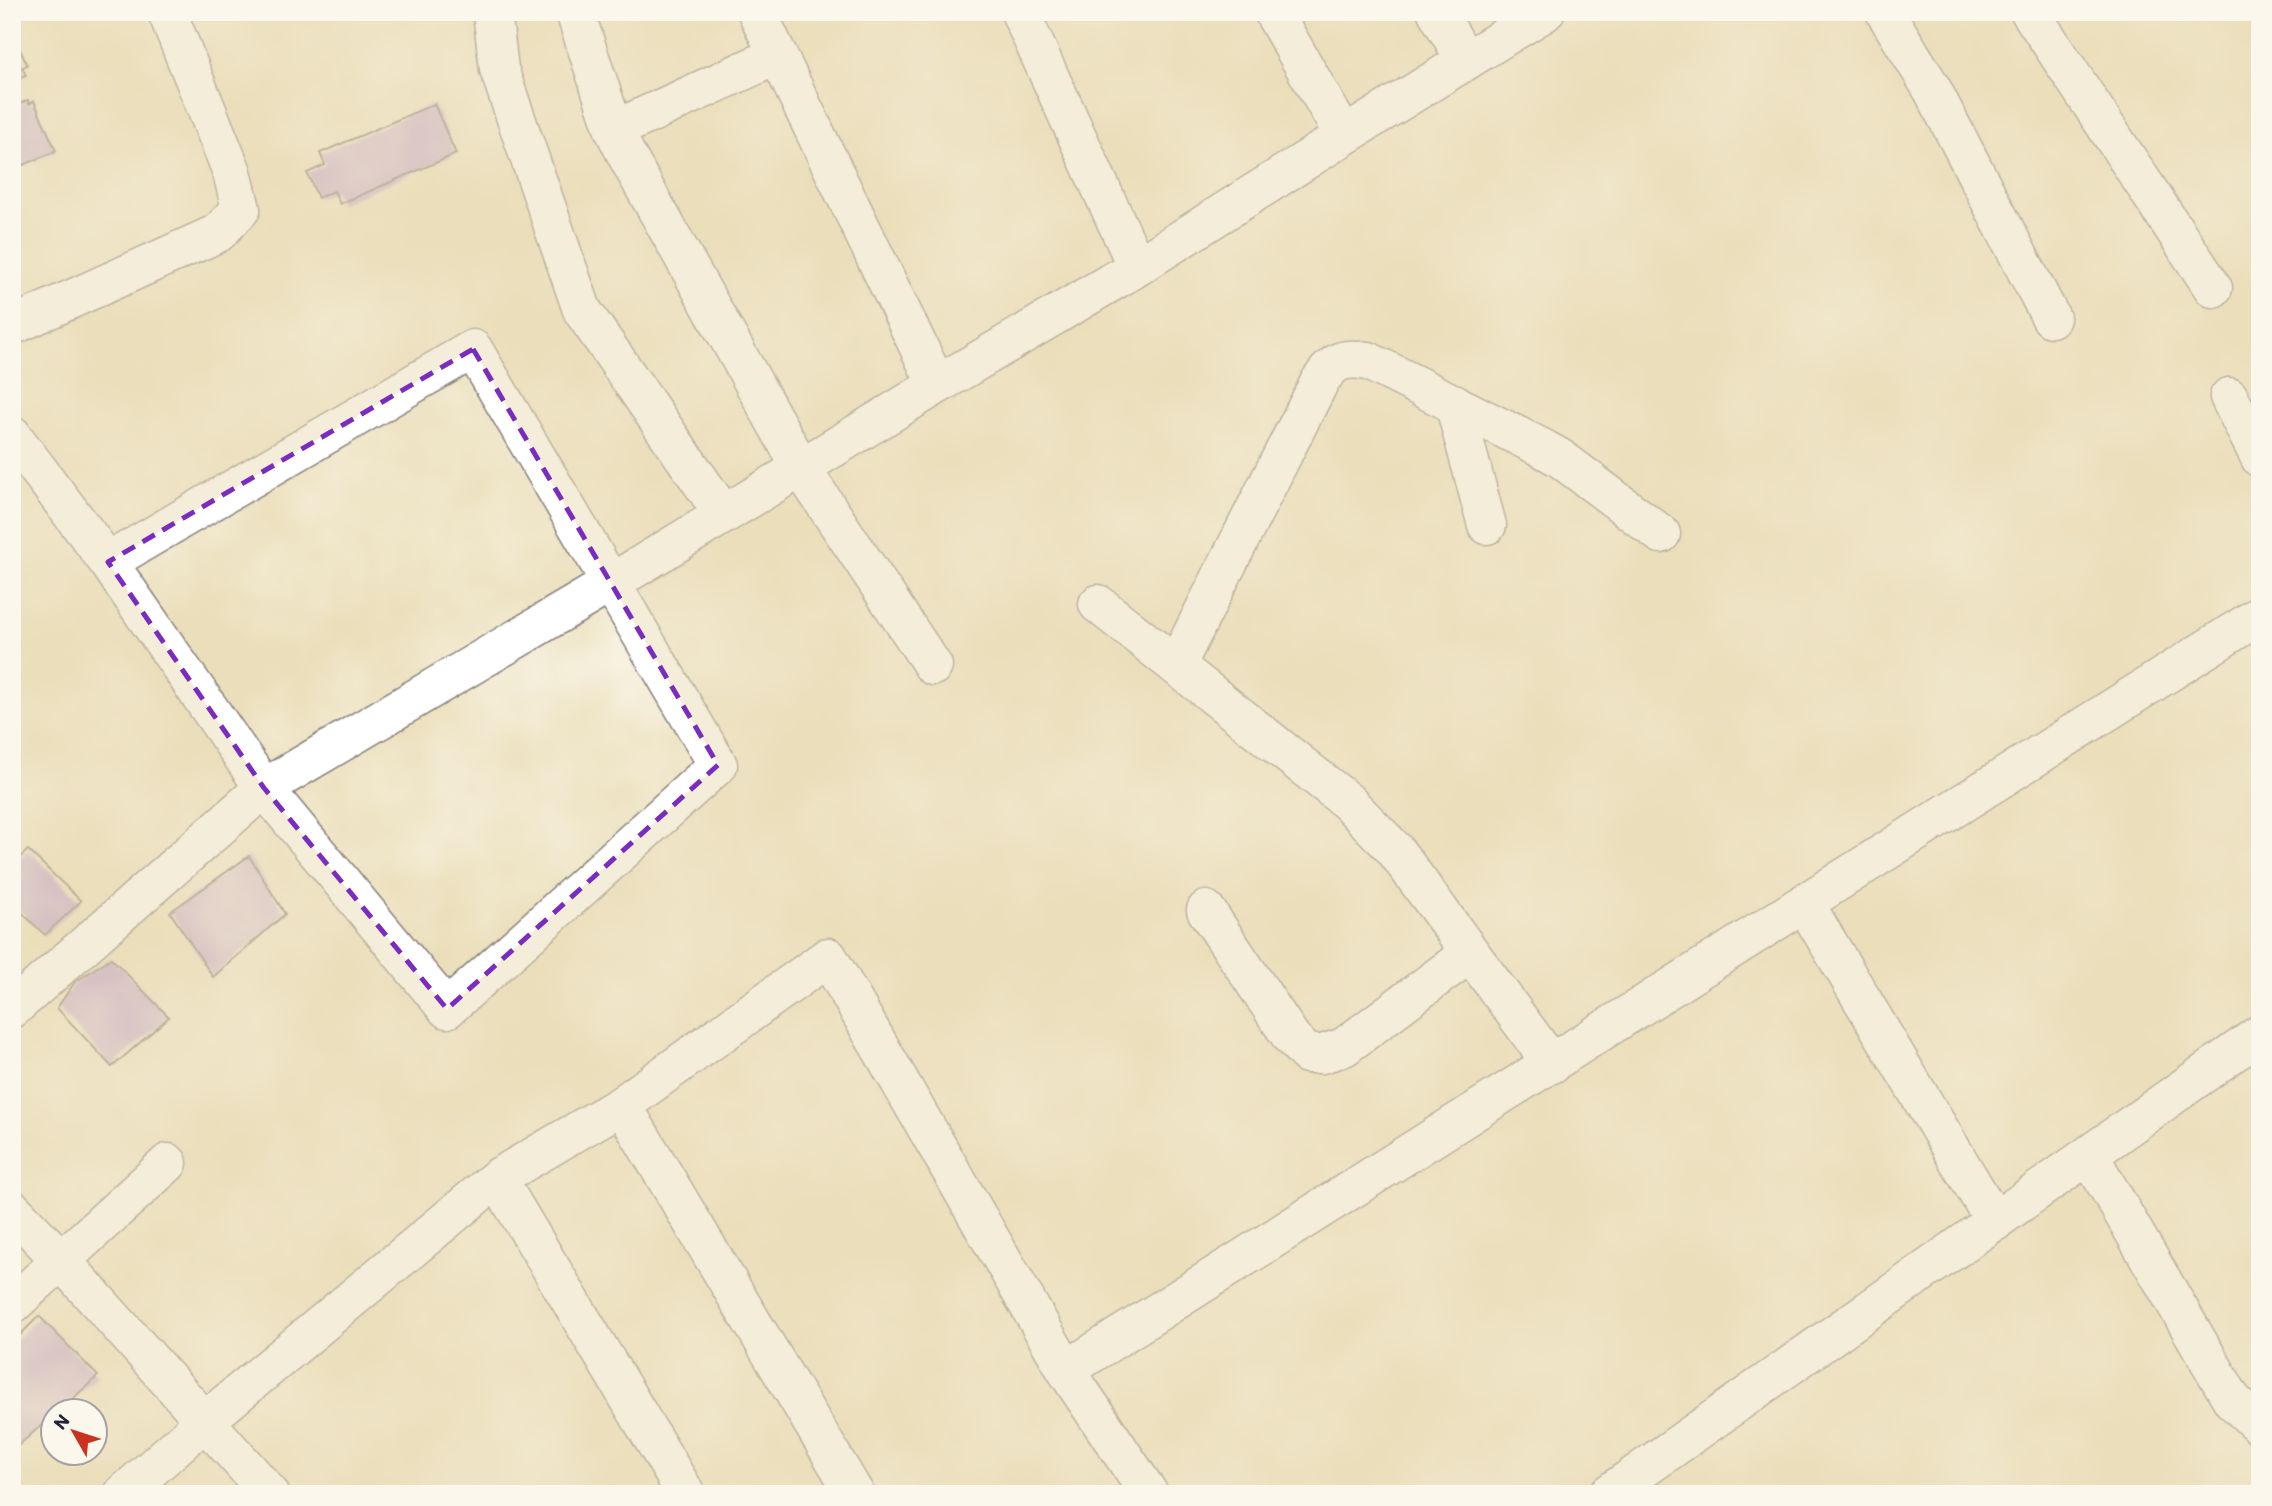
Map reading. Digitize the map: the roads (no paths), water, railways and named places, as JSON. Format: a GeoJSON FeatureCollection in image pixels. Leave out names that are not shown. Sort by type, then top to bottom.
{"type":"FeatureCollection","features":[{"type":"Feature","properties":{"kind":"street"},"geometry":{"type":"LineString","coordinates":[[12,326],[218,233],[241,209],[232,172],[167,12]]}},
{"type":"Feature","properties":{"kind":"street"},"geometry":{"type":"LineString","coordinates":[[492,12],[499,69],[582,310],[724,515]]}},
{"type":"Feature","properties":{"kind":"street"},"geometry":{"type":"LineString","coordinates":[[575,12],[614,130],[800,468],[933,666]]}},
{"type":"Feature","properties":{"kind":"street"},"geometry":{"type":"LineString","coordinates":[[757,12],[937,384]]}},
{"type":"Feature","properties":{"kind":"street"},"geometry":{"type":"LineString","coordinates":[[1020,12],[1137,267]]}},
{"type":"Feature","properties":{"kind":"street"},"geometry":{"type":"LineString","coordinates":[[1273,12],[1344,136]]}},
{"type":"Feature","properties":{"kind":"street"},"geometry":{"type":"LineString","coordinates":[[1437,12],[1466,61]]}},
{"type":"Feature","properties":{"kind":"street"},"geometry":{"type":"LineString","coordinates":[[12,1009],[264,788],[1137,267],[1545,12]]}},
{"type":"Feature","properties":{"kind":"street"},"geometry":{"type":"LineString","coordinates":[[1885,12],[1931,89],[2051,318]]}},
{"type":"Feature","properties":{"kind":"street"},"geometry":{"type":"LineString","coordinates":[[2030,12],[2213,288]]}},
{"type":"Feature","properties":{"kind":"street"},"geometry":{"type":"LineString","coordinates":[[614,130],[778,55]]}},
{"type":"Feature","properties":{"kind":"street"},"geometry":{"type":"LineString","coordinates":[[12,435],[108,562],[264,788],[447,1009],[718,765],[473,349],[108,562]]}},
{"type":"Feature","properties":{"kind":"street"},"geometry":{"type":"LineString","coordinates":[[1176,666],[1320,381],[1329,368],[1348,358],[1368,361],[1560,458],[1661,534]]}},
{"type":"Feature","properties":{"kind":"street"},"geometry":{"type":"LineString","coordinates":[[2228,397],[2260,458]]}},
{"type":"Feature","properties":{"kind":"street"},"geometry":{"type":"LineString","coordinates":[[1454,403],[1487,525]]}},
{"type":"Feature","properties":{"kind":"street"},"geometry":{"type":"LineString","coordinates":[[1098,604],[1348,801],[1395,850],[1552,1064]]}},
{"type":"Feature","properties":{"kind":"street"},"geometry":{"type":"LineString","coordinates":[[1066,1370],[2260,615]]}},
{"type":"Feature","properties":{"kind":"street"},"geometry":{"type":"LineString","coordinates":[[1805,904],[1995,1222]]}},
{"type":"Feature","properties":{"kind":"street"},"geometry":{"type":"LineString","coordinates":[[1206,910],[1292,1037],[1307,1054],[1322,1054],[1344,1047],[1470,953]]}},
{"type":"Feature","properties":{"kind":"street"},"geometry":{"type":"LineString","coordinates":[[123,1494],[205,1421],[497,1178],[622,1105],[828,957],[1066,1370],[1149,1494]]}},
{"type":"Feature","properties":{"kind":"street"},"geometry":{"type":"LineString","coordinates":[[1608,1494],[2260,1034]]}},
{"type":"Feature","properties":{"kind":"street"},"geometry":{"type":"LineString","coordinates":[[622,1105],[855,1494]]}},
{"type":"Feature","properties":{"kind":"street"},"geometry":{"type":"LineString","coordinates":[[2089,1155],[2232,1400],[2260,1426]]}},
{"type":"Feature","properties":{"kind":"street"},"geometry":{"type":"LineString","coordinates":[[12,1305],[168,1163]]}},
{"type":"Feature","properties":{"kind":"street"},"geometry":{"type":"LineString","coordinates":[[497,1178],[686,1494]]}},
{"type":"Feature","properties":{"kind":"street"},"geometry":{"type":"LineString","coordinates":[[12,1209],[270,1494]]}}]}
